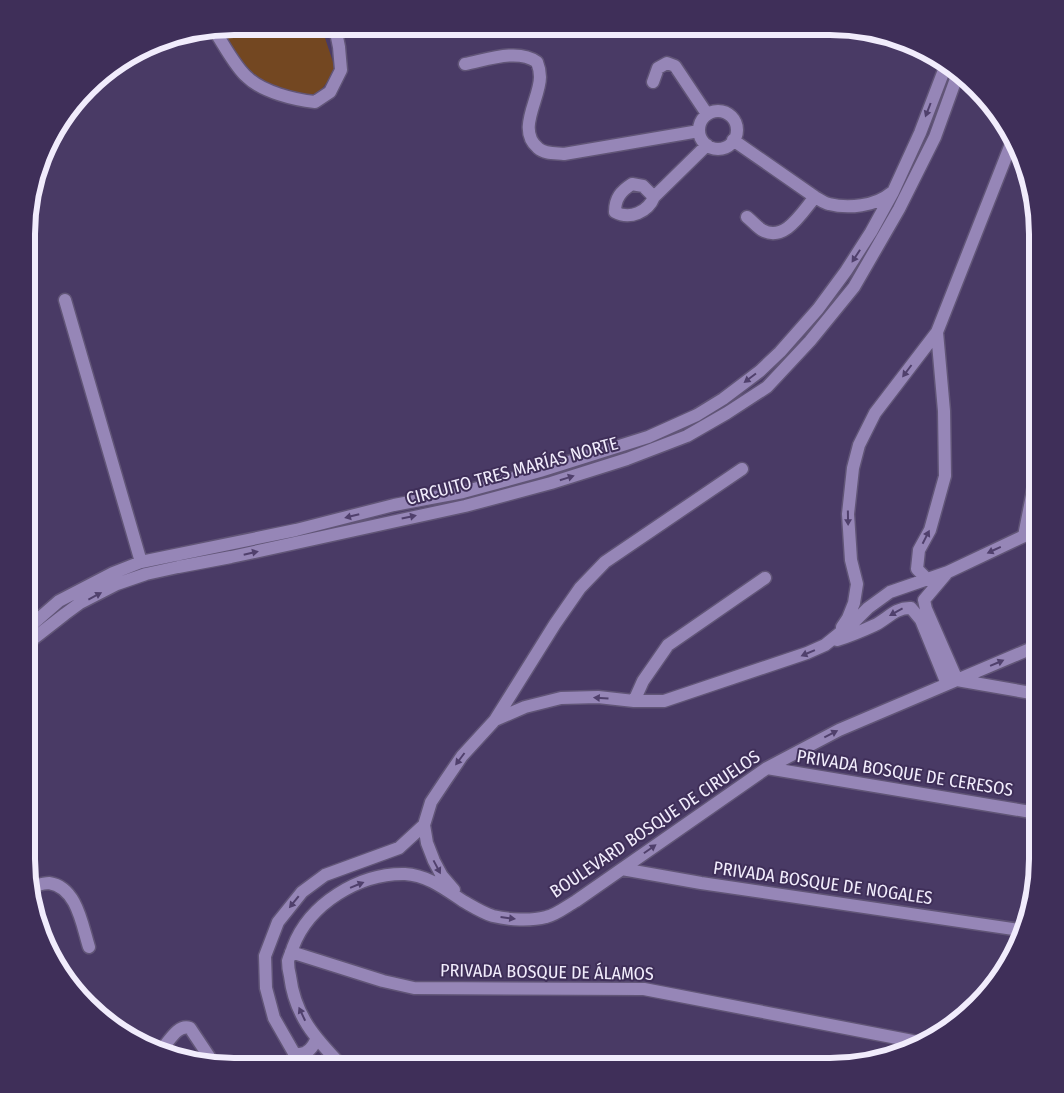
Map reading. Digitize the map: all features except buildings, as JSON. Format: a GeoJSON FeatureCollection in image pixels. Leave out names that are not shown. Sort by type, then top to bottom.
{"type":"FeatureCollection","features":[{"type":"Feature","properties":{"kind":"street"},"geometry":{"type":"LineString","coordinates":[[218,35],[247,77],[263,87],[296,100],[315,102],[330,92],[340,70],[337,35]]}},
{"type":"Feature","properties":{"kind":"street"},"geometry":{"type":"LineString","coordinates":[[465,64],[510,56],[530,56],[537,62],[540,78],[528,125],[531,138],[538,149],[548,152],[564,154],[699,130]]}},
{"type":"Feature","properties":{"kind":"street"},"geometry":{"type":"LineString","coordinates":[[653,82],[658,68],[668,63],[675,66],[707,114]]}},
{"type":"Feature","properties":{"kind":"street","name":"CIRCUITO TRES MARÍAS NORTE"},"geometry":{"type":"LineString","coordinates":[[35,622],[59,601],[113,573],[141,562],[296,530],[394,505],[463,492],[540,471],[648,437],[697,415],[723,399],[760,371],[780,352],[818,308],[846,271],[866,240],[892,192],[920,133],[944,71]]}},
{"type":"Feature","properties":{"kind":"street","name":"CIRCUITO TRES MARÍAS NORTE"},"geometry":{"type":"LineString","coordinates":[[35,637],[80,603],[117,584],[146,574],[231,558],[464,506],[627,459],[678,439],[727,413],[767,387],[810,342],[854,288],[899,209],[935,137],[956,80]]}},
{"type":"Feature","properties":{"kind":"street"},"geometry":{"type":"LineString","coordinates":[[713,111],[721,111],[730,116],[736,127],[733,140],[725,147],[707,146],[700,135],[701,121],[707,114],[713,111]]}},
{"type":"Feature","properties":{"kind":"street"},"geometry":{"type":"LineString","coordinates":[[733,140],[815,197],[829,204],[845,206],[872,203],[885,198],[892,192]]}},
{"type":"Feature","properties":{"kind":"street"},"geometry":{"type":"LineString","coordinates":[[654,197],[707,146]]}},
{"type":"Feature","properties":{"kind":"street"},"geometry":{"type":"LineString","coordinates":[[837,636],[848,618],[854,603],[857,584],[850,560],[848,514],[853,468],[859,444],[875,413],[937,332],[1009,149]]}},
{"type":"Feature","properties":{"kind":"street"},"geometry":{"type":"LineString","coordinates":[[747,217],[763,230],[774,234],[782,232],[792,224],[815,197]]}},
{"type":"Feature","properties":{"kind":"street"},"geometry":{"type":"LineString","coordinates":[[65,300],[141,562]]}},
{"type":"Feature","properties":{"kind":"street"},"geometry":{"type":"LineString","coordinates":[[928,580],[917,569],[919,550],[930,530],[944,476],[944,411],[937,332]]}},
{"type":"Feature","properties":{"kind":"street"},"geometry":{"type":"LineString","coordinates":[[463,901],[442,876],[427,843],[424,825],[431,802],[462,756],[496,720],[554,624],[580,588],[605,562],[742,468]]}},
{"type":"Feature","properties":{"kind":"street"},"geometry":{"type":"LineString","coordinates":[[463,492],[464,506]]}},
{"type":"Feature","properties":{"kind":"street"},"geometry":{"type":"LineString","coordinates":[[1024,536],[1029,511]]}},
{"type":"Feature","properties":{"kind":"street"},"geometry":{"type":"LineString","coordinates":[[825,645],[868,608],[890,592],[948,572],[1029,533]]}},
{"type":"Feature","properties":{"kind":"street"},"geometry":{"type":"LineString","coordinates":[[948,572],[924,600],[952,682]]}},
{"type":"Feature","properties":{"kind":"street"},"geometry":{"type":"LineString","coordinates":[[634,701],[642,681],[668,646],[765,578]]}},
{"type":"Feature","properties":{"kind":"street"},"geometry":{"type":"LineString","coordinates":[[59,601],[65,614]]}},
{"type":"Feature","properties":{"kind":"street"},"geometry":{"type":"LineString","coordinates":[[496,720],[525,707],[561,698],[598,698],[634,701],[664,701],[673,699],[807,653],[861,632],[904,608],[911,608],[920,620],[952,682]]}},
{"type":"Feature","properties":{"kind":"street","name":"BOULEVARD BOSQUE DE CIRUELOS"},"geometry":{"type":"LineString","coordinates":[[331,1058],[316,1040],[292,993],[288,961],[298,934],[322,906],[341,892],[358,884],[383,877],[405,874],[423,878],[442,886],[463,901],[493,916],[523,920],[547,917],[576,901],[767,768],[839,730],[1029,649]]}},
{"type":"Feature","properties":{"kind":"street"},"geometry":{"type":"LineString","coordinates":[[952,682],[1029,693]]}},
{"type":"Feature","properties":{"kind":"street","name":"PRIVADA BOSQUE DE CERESOS"},"geometry":{"type":"LineString","coordinates":[[767,768],[1029,812]]}},
{"type":"Feature","properties":{"kind":"street"},"geometry":{"type":"LineString","coordinates":[[299,1058],[274,1018],[266,988],[265,956],[278,922],[302,892],[326,875],[358,861],[399,848],[424,825]]}},
{"type":"Feature","properties":{"kind":"street","name":"PRIVADA BOSQUE DE NOGALES"},"geometry":{"type":"LineString","coordinates":[[622,869],[1016,929]]}},
{"type":"Feature","properties":{"kind":"street"},"geometry":{"type":"LineString","coordinates":[[37,885],[48,883],[63,889],[73,899],[89,947]]}},
{"type":"Feature","properties":{"kind":"street","name":"PRIVADA BOSQUE DE ÁLAMOS"},"geometry":{"type":"LineString","coordinates":[[291,952],[383,981],[414,988],[644,989],[911,1041]]}},
{"type":"Feature","properties":{"kind":"street"},"geometry":{"type":"LineString","coordinates":[[165,1045],[180,1028],[186,1026],[190,1028],[209,1056]]}},
{"type":"Feature","properties":{"kind":"street"},"geometry":{"type":"LineString","coordinates":[[294,1053],[306,1052],[313,1047],[316,1040]]}},
{"type":"Feature","properties":{"kind":"shaded area"},"geometry":{"type":"Polygon","coordinates":[[[324,35],[336,71],[309,105],[242,81],[216,36],[324,35]]]}}]}
